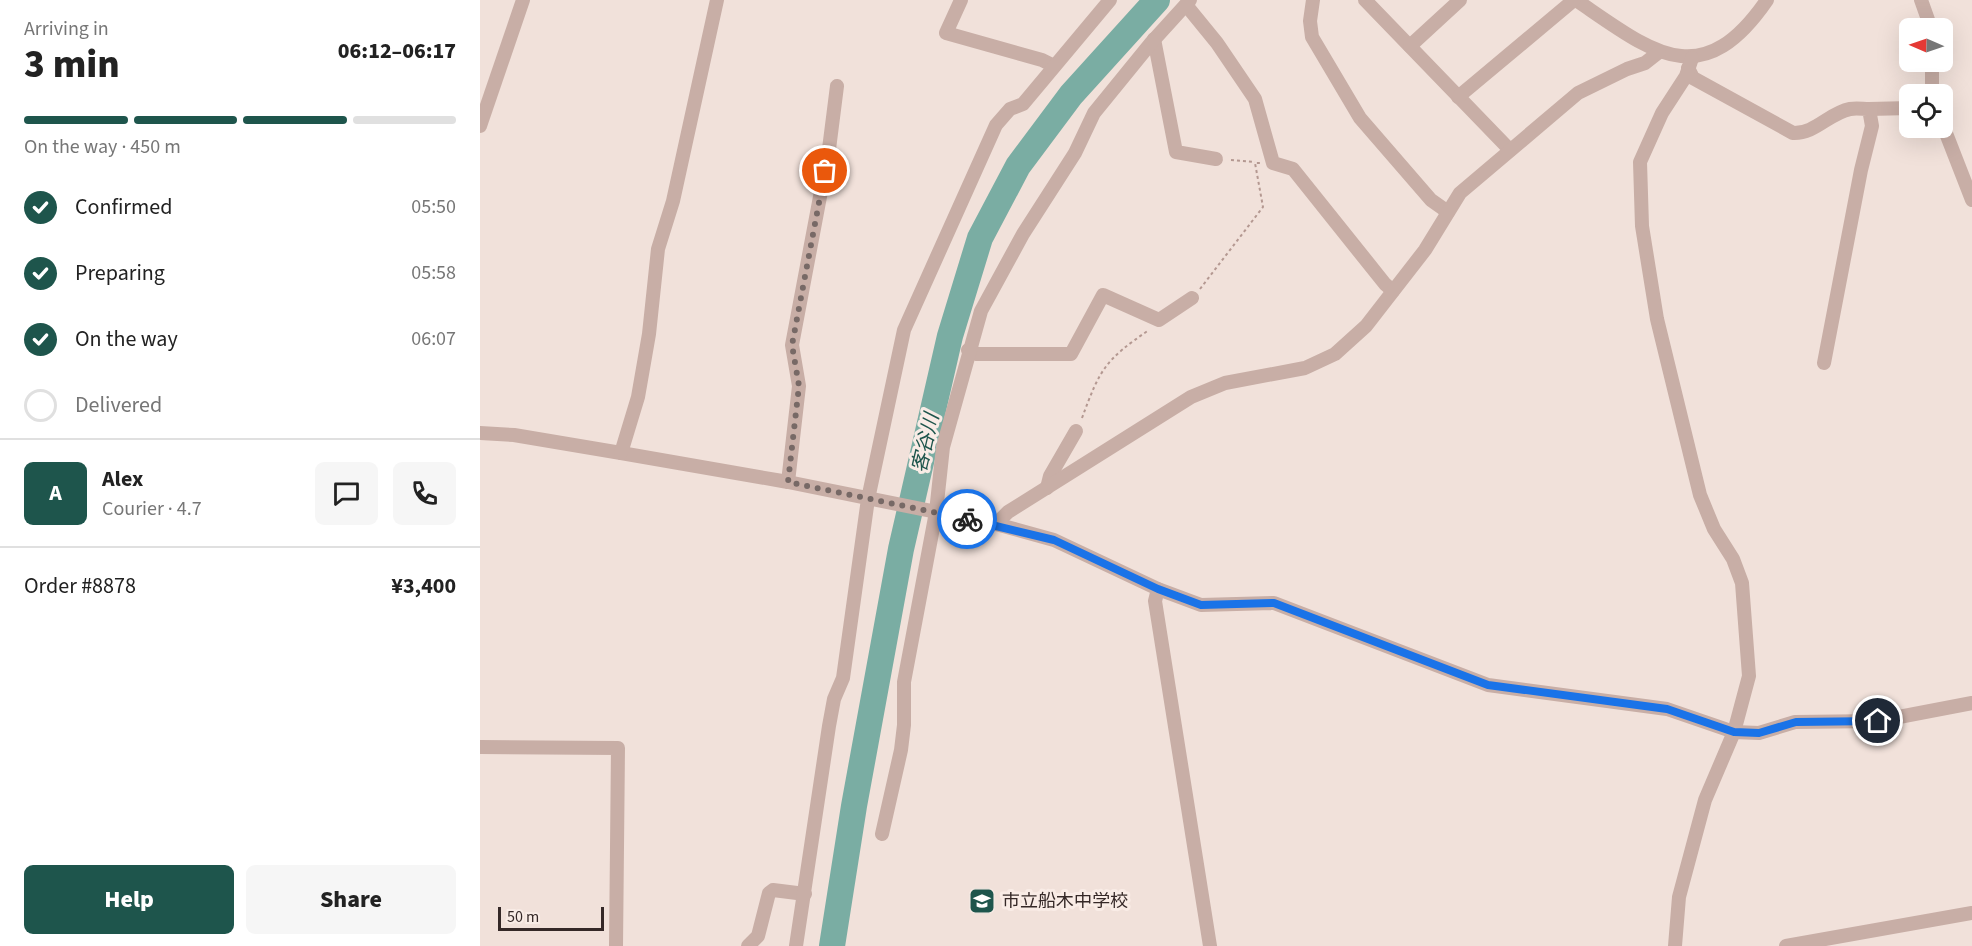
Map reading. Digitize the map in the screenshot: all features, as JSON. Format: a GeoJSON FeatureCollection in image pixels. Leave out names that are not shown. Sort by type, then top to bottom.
{"type":"FeatureCollection","features":[{"type":"Feature","properties":{"kind":"street"},"geometry":{"type":"LineString","coordinates":[[480,126],[523,0]]}},
{"type":"Feature","properties":{"kind":"street"},"geometry":{"type":"LineString","coordinates":[[621,453],[638,397],[649,334],[658,249],[673,201],[717,0]]}},
{"type":"Feature","properties":{"kind":"street"},"geometry":{"type":"LineString","coordinates":[[961,0],[946,33],[1054,66]]}},
{"type":"Feature","properties":{"kind":"street"},"geometry":{"type":"LineString","coordinates":[[796,946],[829,726],[834,699],[843,678],[871,499],[896,360],[904,330],[996,125],[1010,109],[1023,104],[1110,0]]}},
{"type":"Feature","properties":{"kind":"street"},"geometry":{"type":"LineString","coordinates":[[1313,0],[1310,21],[1312,37],[1360,118],[1431,200],[1448,212]]}},
{"type":"Feature","properties":{"kind":"street"},"geometry":{"type":"LineString","coordinates":[[1365,0],[1510,150]]}},
{"type":"Feature","properties":{"kind":"street"},"geometry":{"type":"LineString","coordinates":[[1410,46],[1460,0]]}},
{"type":"Feature","properties":{"kind":"street"},"geometry":{"type":"LineString","coordinates":[[1458,97],[1575,0],[1644,46],[1690,63],[1730,41],[1767,0]]}},
{"type":"Feature","properties":{"kind":"street"},"geometry":{"type":"LineString","coordinates":[[1921,0],[1927,18]]}},
{"type":"Feature","properties":{"kind":"street"},"geometry":{"type":"LineString","coordinates":[[882,834],[901,750],[904,725],[904,682],[943,447],[968,350],[981,310],[1023,234],[1075,153],[1094,113],[1154,39],[1188,2],[1255,99],[1273,163],[1293,169],[1384,284],[1393,291]]}},
{"type":"Feature","properties":{"kind":"street"},"geometry":{"type":"LineString","coordinates":[[1154,39],[1176,153],[1216,159]]}},
{"type":"Feature","properties":{"kind":"street"},"geometry":{"type":"LineString","coordinates":[[996,524],[1008,512],[1191,397],[1225,383],[1305,368],[1335,354],[1366,326],[1425,250],[1460,193],[1578,93],[1627,69],[1645,63],[1659,52]]}},
{"type":"Feature","properties":{"kind":"street"},"geometry":{"type":"LineString","coordinates":[[1690,63],[1693,78],[1793,133],[1810,130],[1834,115],[1851,108],[1899,108]]}},
{"type":"Feature","properties":{"kind":"street"},"geometry":{"type":"LineString","coordinates":[[1675,946],[1679,897],[1699,821],[1705,800],[1734,732],[1749,676],[1742,583],[1733,559],[1714,529],[1700,495],[1657,318],[1640,194],[1640,162],[1647,143],[1662,113],[1686,76],[1690,63]]}},
{"type":"Feature","properties":{"kind":"street"},"geometry":{"type":"LineString","coordinates":[[788,482],[799,386],[792,345],[829,149],[837,86]]}},
{"type":"Feature","properties":{"kind":"street"},"geometry":{"type":"LineString","coordinates":[[1824,363],[1861,170],[1872,126],[1869,109]]}},
{"type":"Feature","properties":{"kind":"street"},"geometry":{"type":"LineString","coordinates":[[1948,138],[1972,200]]}},
{"type":"Feature","properties":{"kind":"street"},"geometry":{"type":"LineString","coordinates":[[968,350],[976,354],[1071,354],[1103,295],[1159,320],[1192,298]]}},
{"type":"Feature","properties":{"kind":"street"},"geometry":{"type":"LineString","coordinates":[[1047,488],[1050,476],[1076,431]]}},
{"type":"Feature","properties":{"kind":"street"},"geometry":{"type":"LineString","coordinates":[[480,433],[514,435],[788,482],[996,524],[1054,540],[1158,589],[1201,605],[1274,603],[1488,685],[1667,709],[1734,732],[1759,733],[1796,722],[1878,721],[1972,703]]}},
{"type":"Feature","properties":{"kind":"street"},"geometry":{"type":"LineString","coordinates":[[1158,589],[1155,601],[1210,946]]}},
{"type":"Feature","properties":{"kind":"street"},"geometry":{"type":"LineString","coordinates":[[480,747],[618,748],[616,946]]}},
{"type":"Feature","properties":{"kind":"street"},"geometry":{"type":"LineString","coordinates":[[748,946],[758,936],[769,893],[773,890],[805,894]]}},
{"type":"Feature","properties":{"kind":"street"},"geometry":{"type":"LineString","coordinates":[[1786,946],[1972,913]]}},
{"type":"Feature","properties":{"kind":"path"},"geometry":{"type":"LineString","coordinates":[[1216,159],[1273,163]]}},
{"type":"Feature","properties":{"kind":"path"},"geometry":{"type":"LineString","coordinates":[[1192,298],[1263,207],[1255,162]]}},
{"type":"Feature","properties":{"kind":"path"},"geometry":{"type":"LineString","coordinates":[[1076,431],[1098,376],[1108,362],[1159,323],[1159,320]]}},
{"type":"Feature","properties":{"kind":"waterway","name":"客谷川"},"geometry":{"type":"LineString","coordinates":[[832,946],[854,806],[901,549],[950,336],[980,238],[1018,166],[1071,95],[1157,0]]}},
{"type":"Feature","properties":{"kind":"way so far"},"geometry":{"type":"LineString","coordinates":[[825,171],[792,345],[799,386],[788,482],[967,519]]}},
{"type":"Feature","properties":{"kind":"place","name":"市立船木中学校"},"geometry":{"type":"Point","coordinates":[982,901]}},
{"type":"Feature","properties":{"kind":"route"},"geometry":{"type":"LineString","coordinates":[[967,519],[996,524],[1054,540],[1158,589],[1201,605],[1274,603],[1488,685],[1667,709],[1734,732],[1759,733],[1796,722],[1878,721]]}}]}
